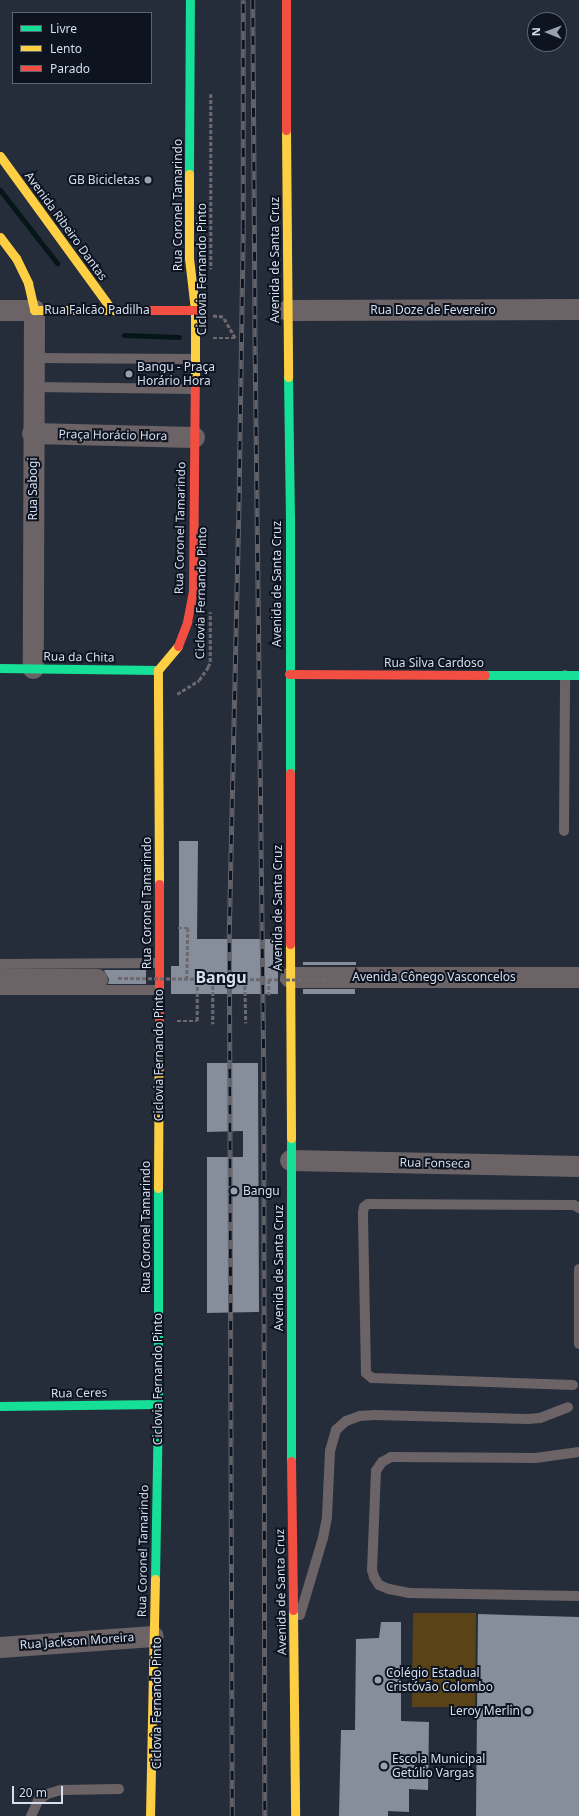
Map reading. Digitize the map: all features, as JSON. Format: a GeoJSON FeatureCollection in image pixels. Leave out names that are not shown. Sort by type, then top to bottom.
{"type":"FeatureCollection","features":[{"type":"Feature","properties":{"kind":"main road","name":"Rua Coronel Tamarindo"},"geometry":{"type":"LineString","coordinates":[[150,1816],[158,1404],[158,670],[178,648],[187,622],[192,592],[195,314],[189,258],[190,0]]}},
{"type":"Feature","properties":{"kind":"main road","name":"Avenida de Santa Cruz"},"geometry":{"type":"LineString","coordinates":[[286,0],[287,310],[290,518],[290,1160],[295,1816]]}},
{"type":"Feature","properties":{"kind":"main road","name":"Avenida Ribeiro Dantas"},"geometry":{"type":"LineString","coordinates":[[0,156],[112,310]]}},
{"type":"Feature","properties":{"kind":"main road"},"geometry":{"type":"LineString","coordinates":[[0,237],[16,258],[28,283],[34,310]]}},
{"type":"Feature","properties":{"kind":"main road","name":"Rua Falcão Padilha"},"geometry":{"type":"LineString","coordinates":[[34,310],[112,310],[195,314]]}},
{"type":"Feature","properties":{"kind":"main road","name":"Rua da Chita"},"geometry":{"type":"LineString","coordinates":[[0,668],[158,670]]}},
{"type":"Feature","properties":{"kind":"main road","name":"Rua Silva Cardoso"},"geometry":{"type":"LineString","coordinates":[[289,674],[579,675]]}},
{"type":"Feature","properties":{"kind":"main road","name":"Rua Ceres"},"geometry":{"type":"LineString","coordinates":[[0,1406],[158,1404]]}},
{"type":"Feature","properties":{"kind":"street","name":"Rua Doze de Fevereiro"},"geometry":{"type":"LineString","coordinates":[[287,310],[579,309]]}},
{"type":"Feature","properties":{"kind":"street","name":"Rua Falcão Padilha"},"geometry":{"type":"LineString","coordinates":[[0,310],[34,310]]}},
{"type":"Feature","properties":{"kind":"street","name":"Rua Sabogi"},"geometry":{"type":"LineString","coordinates":[[33,668],[32,434],[34,310]]}},
{"type":"Feature","properties":{"kind":"street","name":"Praça Horácio Hora"},"geometry":{"type":"LineString","coordinates":[[32,434],[194,436]]}},
{"type":"Feature","properties":{"kind":"street","name":"Avenida Cônego Vasconcelos"},"geometry":{"type":"LineString","coordinates":[[290,977],[579,977]]}},
{"type":"Feature","properties":{"kind":"street"},"geometry":{"type":"LineString","coordinates":[[0,979],[108,978]]}},
{"type":"Feature","properties":{"kind":"street","name":"Rua Fonseca"},"geometry":{"type":"LineString","coordinates":[[290,1160],[579,1166]]}},
{"type":"Feature","properties":{"kind":"street","name":"Rua Jackson Moreira"},"geometry":{"type":"LineString","coordinates":[[0,1647],[153,1636]]}},
{"type":"Feature","properties":{"kind":"lane"},"geometry":{"type":"LineString","coordinates":[[33,358],[194,359]]}},
{"type":"Feature","properties":{"kind":"lane"},"geometry":{"type":"LineString","coordinates":[[33,387],[194,388]]}},
{"type":"Feature","properties":{"kind":"lane"},"geometry":{"type":"LineString","coordinates":[[564,831],[565,675]]}},
{"type":"Feature","properties":{"kind":"lane"},"geometry":{"type":"LineString","coordinates":[[0,964],[159,963]]}},
{"type":"Feature","properties":{"kind":"lane"},"geometry":{"type":"LineString","coordinates":[[0,990],[159,990]]}},
{"type":"Feature","properties":{"kind":"lane"},"geometry":{"type":"LineString","coordinates":[[573,1385],[372,1378],[366,1373],[363,1213],[364,1208],[368,1204],[574,1205],[579,1208]]}},
{"type":"Feature","properties":{"kind":"lane"},"geometry":{"type":"LineString","coordinates":[[579,1269],[579,1344]]}},
{"type":"Feature","properties":{"kind":"lane"},"geometry":{"type":"LineString","coordinates":[[293,1638],[323,1538],[327,1517],[330,1451],[336,1430],[346,1421],[360,1416],[374,1415],[528,1419],[540,1418],[568,1407]]}},
{"type":"Feature","properties":{"kind":"lane"},"geometry":{"type":"LineString","coordinates":[[579,1452],[562,1456],[535,1458],[391,1457],[382,1462],[376,1471],[372,1570],[379,1585],[389,1589],[409,1593],[579,1596]]}},
{"type":"Feature","properties":{"kind":"lane"},"geometry":{"type":"LineString","coordinates":[[31,1816],[38,1801],[47,1794],[62,1790],[119,1789]]}},
{"type":"Feature","properties":{"kind":"path","name":"Ciclovia Fernando Pinto"},"geometry":{"type":"LineString","coordinates":[[211,87],[211,277]]}},
{"type":"Feature","properties":{"kind":"path","name":"Ciclovia Fernando Pinto"},"geometry":{"type":"LineString","coordinates":[[211,308],[211,324]]}},
{"type":"Feature","properties":{"kind":"path"},"geometry":{"type":"LineString","coordinates":[[195,314],[223,317],[235,338]]}},
{"type":"Feature","properties":{"kind":"path","name":"Ciclovia Fernando Pinto"},"geometry":{"type":"LineString","coordinates":[[211,331],[211,338]]}},
{"type":"Feature","properties":{"kind":"path","name":"Ciclovia Fernando Pinto"},"geometry":{"type":"LineString","coordinates":[[173,698],[199,680],[208,667],[210,662],[210,607]]}},
{"type":"Feature","properties":{"kind":"path"},"geometry":{"type":"LineString","coordinates":[[179,928],[188,928],[188,979]]}},
{"type":"Feature","properties":{"kind":"path","name":"Ciclovia Fernando Pinto"},"geometry":{"type":"LineString","coordinates":[[168,982],[169,975]]}},
{"type":"Feature","properties":{"kind":"path"},"geometry":{"type":"LineString","coordinates":[[108,978],[330,980]]}},
{"type":"Feature","properties":{"kind":"path"},"geometry":{"type":"LineString","coordinates":[[197,979],[197,1021]]}},
{"type":"Feature","properties":{"kind":"path"},"geometry":{"type":"LineString","coordinates":[[213,980],[214,1024]]}},
{"type":"Feature","properties":{"kind":"path"},"geometry":{"type":"LineString","coordinates":[[245,980],[246,1023]]}},
{"type":"Feature","properties":{"kind":"shaded area"},"geometry":{"type":"Polygon","coordinates":[[[413,1613],[476,1613],[475,1707],[412,1707],[413,1613]]]}},
{"type":"Feature","properties":{"kind":"building"},"geometry":{"type":"Polygon","coordinates":[[[179,841],[198,841],[197,939],[278,939],[278,994],[171,994],[171,966],[179,966],[179,841]]]}},
{"type":"Feature","properties":{"kind":"building"},"geometry":{"type":"Polygon","coordinates":[[[303,962],[356,962],[356,965],[303,965],[303,962]]]}},
{"type":"Feature","properties":{"kind":"building"},"geometry":{"type":"Polygon","coordinates":[[[104,970],[146,970],[146,984],[108,984],[109,979],[104,970]]]}},
{"type":"Feature","properties":{"kind":"building"},"geometry":{"type":"Polygon","coordinates":[[[303,989],[355,989],[355,994],[303,994],[303,989]]]}},
{"type":"Feature","properties":{"kind":"building"},"geometry":{"type":"Polygon","coordinates":[[[207,1063],[258,1063],[259,1312],[207,1313],[207,1157],[243,1157],[243,1131],[207,1132],[207,1063]]]}},
{"type":"Feature","properties":{"kind":"building","name":"Leroy Merlin"},"geometry":{"type":"Polygon","coordinates":[[[478,1614],[579,1617],[579,1816],[476,1816],[478,1614]]]}},
{"type":"Feature","properties":{"kind":"building"},"geometry":{"type":"Polygon","coordinates":[[[381,1622],[401,1622],[401,1721],[429,1722],[428,1790],[409,1789],[409,1812],[388,1811],[388,1816],[339,1816],[341,1730],[355,1730],[356,1639],[379,1638],[381,1622]]]}},
{"type":"Feature","properties":{"kind":"waterway"},"geometry":{"type":"LineString","coordinates":[[0,190],[57,263]]}},
{"type":"Feature","properties":{"kind":"waterway"},"geometry":{"type":"LineString","coordinates":[[124,335],[179,337]]}},
{"type":"Feature","properties":{"kind":"railway"},"geometry":{"type":"LineString","coordinates":[[232,1816],[229,934],[243,229],[243,0]]}},
{"type":"Feature","properties":{"kind":"railway"},"geometry":{"type":"LineString","coordinates":[[253,0],[255,319],[264,1063],[265,1816]]}},
{"type":"Feature","properties":{"kind":"traffic: fast"},"geometry":{"type":"LineString","coordinates":[[189,174],[190,0]]}},
{"type":"Feature","properties":{"kind":"traffic: fast"},"geometry":{"type":"LineString","coordinates":[[288,377],[290,518],[290,773]]}},
{"type":"Feature","properties":{"kind":"traffic: fast"},"geometry":{"type":"LineString","coordinates":[[0,668],[158,670]]}},
{"type":"Feature","properties":{"kind":"traffic: fast"},"geometry":{"type":"LineString","coordinates":[[485,675],[579,675]]}},
{"type":"Feature","properties":{"kind":"traffic: fast"},"geometry":{"type":"LineString","coordinates":[[291,1138],[291,1461]]}},
{"type":"Feature","properties":{"kind":"traffic: fast"},"geometry":{"type":"LineString","coordinates":[[155,1579],[158,1404],[158,1188]]}},
{"type":"Feature","properties":{"kind":"traffic: fast"},"geometry":{"type":"LineString","coordinates":[[0,1406],[158,1404]]}},
{"type":"Feature","properties":{"kind":"traffic: slow"},"geometry":{"type":"LineString","coordinates":[[286,130],[288,377]]}},
{"type":"Feature","properties":{"kind":"traffic: slow"},"geometry":{"type":"LineString","coordinates":[[0,156],[112,310]]}},
{"type":"Feature","properties":{"kind":"traffic: slow"},"geometry":{"type":"LineString","coordinates":[[189,174],[189,258],[195,310],[195,380]]}},
{"type":"Feature","properties":{"kind":"traffic: slow"},"geometry":{"type":"LineString","coordinates":[[0,237],[16,258],[28,283],[34,310],[126,310]]}},
{"type":"Feature","properties":{"kind":"traffic: slow"},"geometry":{"type":"LineString","coordinates":[[159,884],[158,670],[178,646]]}},
{"type":"Feature","properties":{"kind":"traffic: slow"},"geometry":{"type":"LineString","coordinates":[[290,944],[291,1138]]}},
{"type":"Feature","properties":{"kind":"traffic: slow"},"geometry":{"type":"LineString","coordinates":[[158,1188],[159,1023]]}},
{"type":"Feature","properties":{"kind":"traffic: slow"},"geometry":{"type":"LineString","coordinates":[[150,1816],[155,1579]]}},
{"type":"Feature","properties":{"kind":"traffic: slow"},"geometry":{"type":"LineString","coordinates":[[293,1610],[295,1816]]}},
{"type":"Feature","properties":{"kind":"traffic: jam"},"geometry":{"type":"LineString","coordinates":[[286,0],[286,130]]}},
{"type":"Feature","properties":{"kind":"traffic: jam"},"geometry":{"type":"LineString","coordinates":[[126,310],[195,310]]}},
{"type":"Feature","properties":{"kind":"traffic: jam"},"geometry":{"type":"LineString","coordinates":[[178,646],[187,622],[193,592],[195,380]]}},
{"type":"Feature","properties":{"kind":"traffic: jam"},"geometry":{"type":"LineString","coordinates":[[289,674],[485,675]]}},
{"type":"Feature","properties":{"kind":"traffic: jam"},"geometry":{"type":"LineString","coordinates":[[290,773],[290,944]]}},
{"type":"Feature","properties":{"kind":"traffic: jam"},"geometry":{"type":"LineString","coordinates":[[159,884],[159,1023]]}},
{"type":"Feature","properties":{"kind":"traffic: jam"},"geometry":{"type":"LineString","coordinates":[[291,1461],[293,1610]]}},
{"type":"Feature","properties":{"kind":"place","name":"GB Bicicletas"},"geometry":{"type":"Point","coordinates":[148,180]}},
{"type":"Feature","properties":{"kind":"place","name":"Bangu - Praça Horário Hora"},"geometry":{"type":"Point","coordinates":[129,374]}},
{"type":"Feature","properties":{"kind":"place","name":"Bangu"},"geometry":{"type":"Point","coordinates":[234,1191]}},
{"type":"Feature","properties":{"kind":"place","name":"Colégio Estadual Cristóvão Colombo"},"geometry":{"type":"Point","coordinates":[378,1680]}},
{"type":"Feature","properties":{"kind":"place","name":"Leroy Merlin"},"geometry":{"type":"Point","coordinates":[528,1711]}},
{"type":"Feature","properties":{"kind":"place","name":"Escola Municipal Getúlio Vargas"},"geometry":{"type":"Point","coordinates":[384,1766]}},
{"type":"Feature","properties":{"kind":"district","name":"Bangu"},"geometry":{"type":"Point","coordinates":[221,977]}}]}
